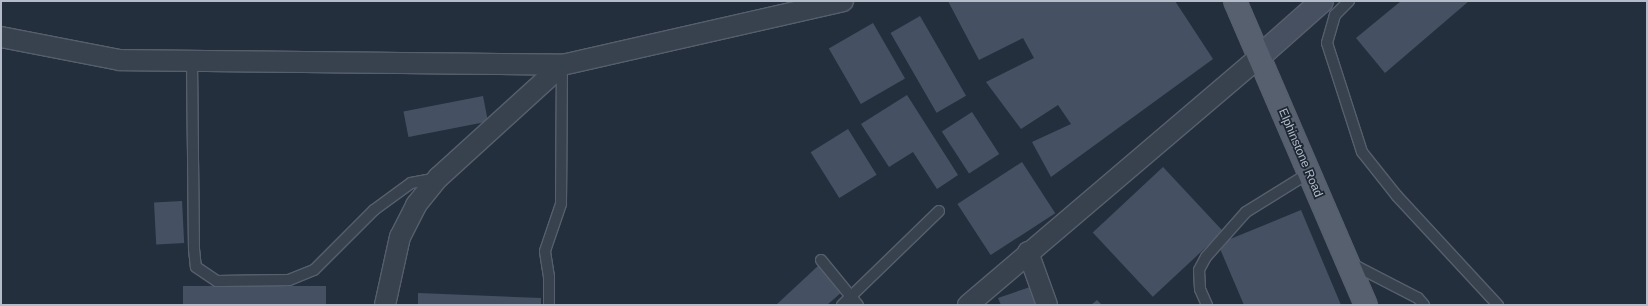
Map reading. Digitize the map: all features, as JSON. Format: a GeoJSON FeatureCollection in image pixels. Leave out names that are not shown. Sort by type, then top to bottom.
{"type":"FeatureCollection","features":[{"type":"Feature","properties":{"kind":"main road","name":"Elphinstone Road"},"geometry":{"type":"LineString","coordinates":[[1235,1],[1366,305]]}},
{"type":"Feature","properties":{"kind":"main road"},"geometry":{"type":"LineString","coordinates":[[1259,57],[1322,1]]}},
{"type":"Feature","properties":{"kind":"street"},"geometry":{"type":"LineString","coordinates":[[1,37],[119,60],[562,65],[843,1]]}},
{"type":"Feature","properties":{"kind":"street"},"geometry":{"type":"LineString","coordinates":[[973,303],[1028,252],[1259,57]]}},
{"type":"Feature","properties":{"kind":"street"},"geometry":{"type":"LineString","coordinates":[[385,305],[400,236],[416,205],[439,177],[562,65]]}},
{"type":"Feature","properties":{"kind":"street"},"geometry":{"type":"LineString","coordinates":[[1028,252],[1047,305]]}},
{"type":"Feature","properties":{"kind":"lane"},"geometry":{"type":"LineString","coordinates":[[1349,1],[1335,15],[1328,43],[1362,152],[1397,196],[1498,305]]}},
{"type":"Feature","properties":{"kind":"lane"},"geometry":{"type":"LineString","coordinates":[[192,61],[194,249],[196,267],[217,281],[289,280],[314,270],[374,210],[411,183],[439,177]]}},
{"type":"Feature","properties":{"kind":"lane"},"geometry":{"type":"LineString","coordinates":[[549,305],[549,277],[546,251],[561,204],[562,65]]}},
{"type":"Feature","properties":{"kind":"lane"},"geometry":{"type":"LineString","coordinates":[[1206,305],[1200,289],[1199,270],[1206,257],[1246,212],[1309,173]]}},
{"type":"Feature","properties":{"kind":"lane"},"geometry":{"type":"LineString","coordinates":[[842,305],[939,211]]}},
{"type":"Feature","properties":{"kind":"lane"},"geometry":{"type":"LineString","coordinates":[[821,260],[858,305]]}},
{"type":"Feature","properties":{"kind":"lane"},"geometry":{"type":"LineString","coordinates":[[1347,262],[1418,298],[1424,305]]}},
{"type":"Feature","properties":{"kind":"building"},"geometry":{"type":"Polygon","coordinates":[[[948,1],[1175,1],[1213,59],[1051,177],[1032,142],[1071,124],[1058,105],[1021,129],[986,82],[1034,58],[1023,38],[979,60],[948,1]]]}},
{"type":"Feature","properties":{"kind":"building"},"geometry":{"type":"Polygon","coordinates":[[[1401,1],[1469,1],[1385,73],[1356,38],[1401,1]]]}},
{"type":"Feature","properties":{"kind":"building"},"geometry":{"type":"Polygon","coordinates":[[[920,16],[966,96],[937,113],[891,33],[920,16]]]}},
{"type":"Feature","properties":{"kind":"building"},"geometry":{"type":"Polygon","coordinates":[[[873,23],[905,78],[861,104],[829,48],[873,23]]]}},
{"type":"Feature","properties":{"kind":"building"},"geometry":{"type":"Polygon","coordinates":[[[907,95],[958,175],[937,189],[913,152],[889,167],[861,124],[907,95]]]}},
{"type":"Feature","properties":{"kind":"building"},"geometry":{"type":"Polygon","coordinates":[[[483,96],[488,122],[408,137],[403,111],[483,96]]]}},
{"type":"Feature","properties":{"kind":"building"},"geometry":{"type":"Polygon","coordinates":[[[972,112],[999,154],[969,174],[942,132],[972,112]]]}},
{"type":"Feature","properties":{"kind":"building"},"geometry":{"type":"Polygon","coordinates":[[[848,129],[877,175],[839,198],[811,152],[848,129]]]}},
{"type":"Feature","properties":{"kind":"building"},"geometry":{"type":"Polygon","coordinates":[[[1022,162],[1055,213],[991,255],[957,204],[1022,162]]]}},
{"type":"Feature","properties":{"kind":"building"},"geometry":{"type":"Polygon","coordinates":[[[1163,167],[1223,231],[1153,297],[1093,232],[1163,167]]]}},
{"type":"Feature","properties":{"kind":"building"},"geometry":{"type":"Polygon","coordinates":[[[182,201],[184,243],[156,244],[154,202],[182,201]]]}},
{"type":"Feature","properties":{"kind":"building"},"geometry":{"type":"Polygon","coordinates":[[[1301,210],[1341,305],[1244,305],[1218,244],[1301,210]]]}},
{"type":"Feature","properties":{"kind":"building"},"geometry":{"type":"Polygon","coordinates":[[[819,265],[843,291],[827,305],[776,305],[819,265]]]}},
{"type":"Feature","properties":{"kind":"building"},"geometry":{"type":"Polygon","coordinates":[[[183,286],[326,286],[326,305],[183,305],[183,286]]]}},
{"type":"Feature","properties":{"kind":"building"},"geometry":{"type":"Polygon","coordinates":[[[1033,286],[1040,305],[1001,305],[998,298],[1033,286]]]}},
{"type":"Feature","properties":{"kind":"building"},"geometry":{"type":"Polygon","coordinates":[[[418,293],[541,298],[541,305],[418,305],[418,293]]]}},
{"type":"Feature","properties":{"kind":"building"},"geometry":{"type":"Polygon","coordinates":[[[1097,300],[1102,305],[1091,305],[1097,300]]]}}]}
